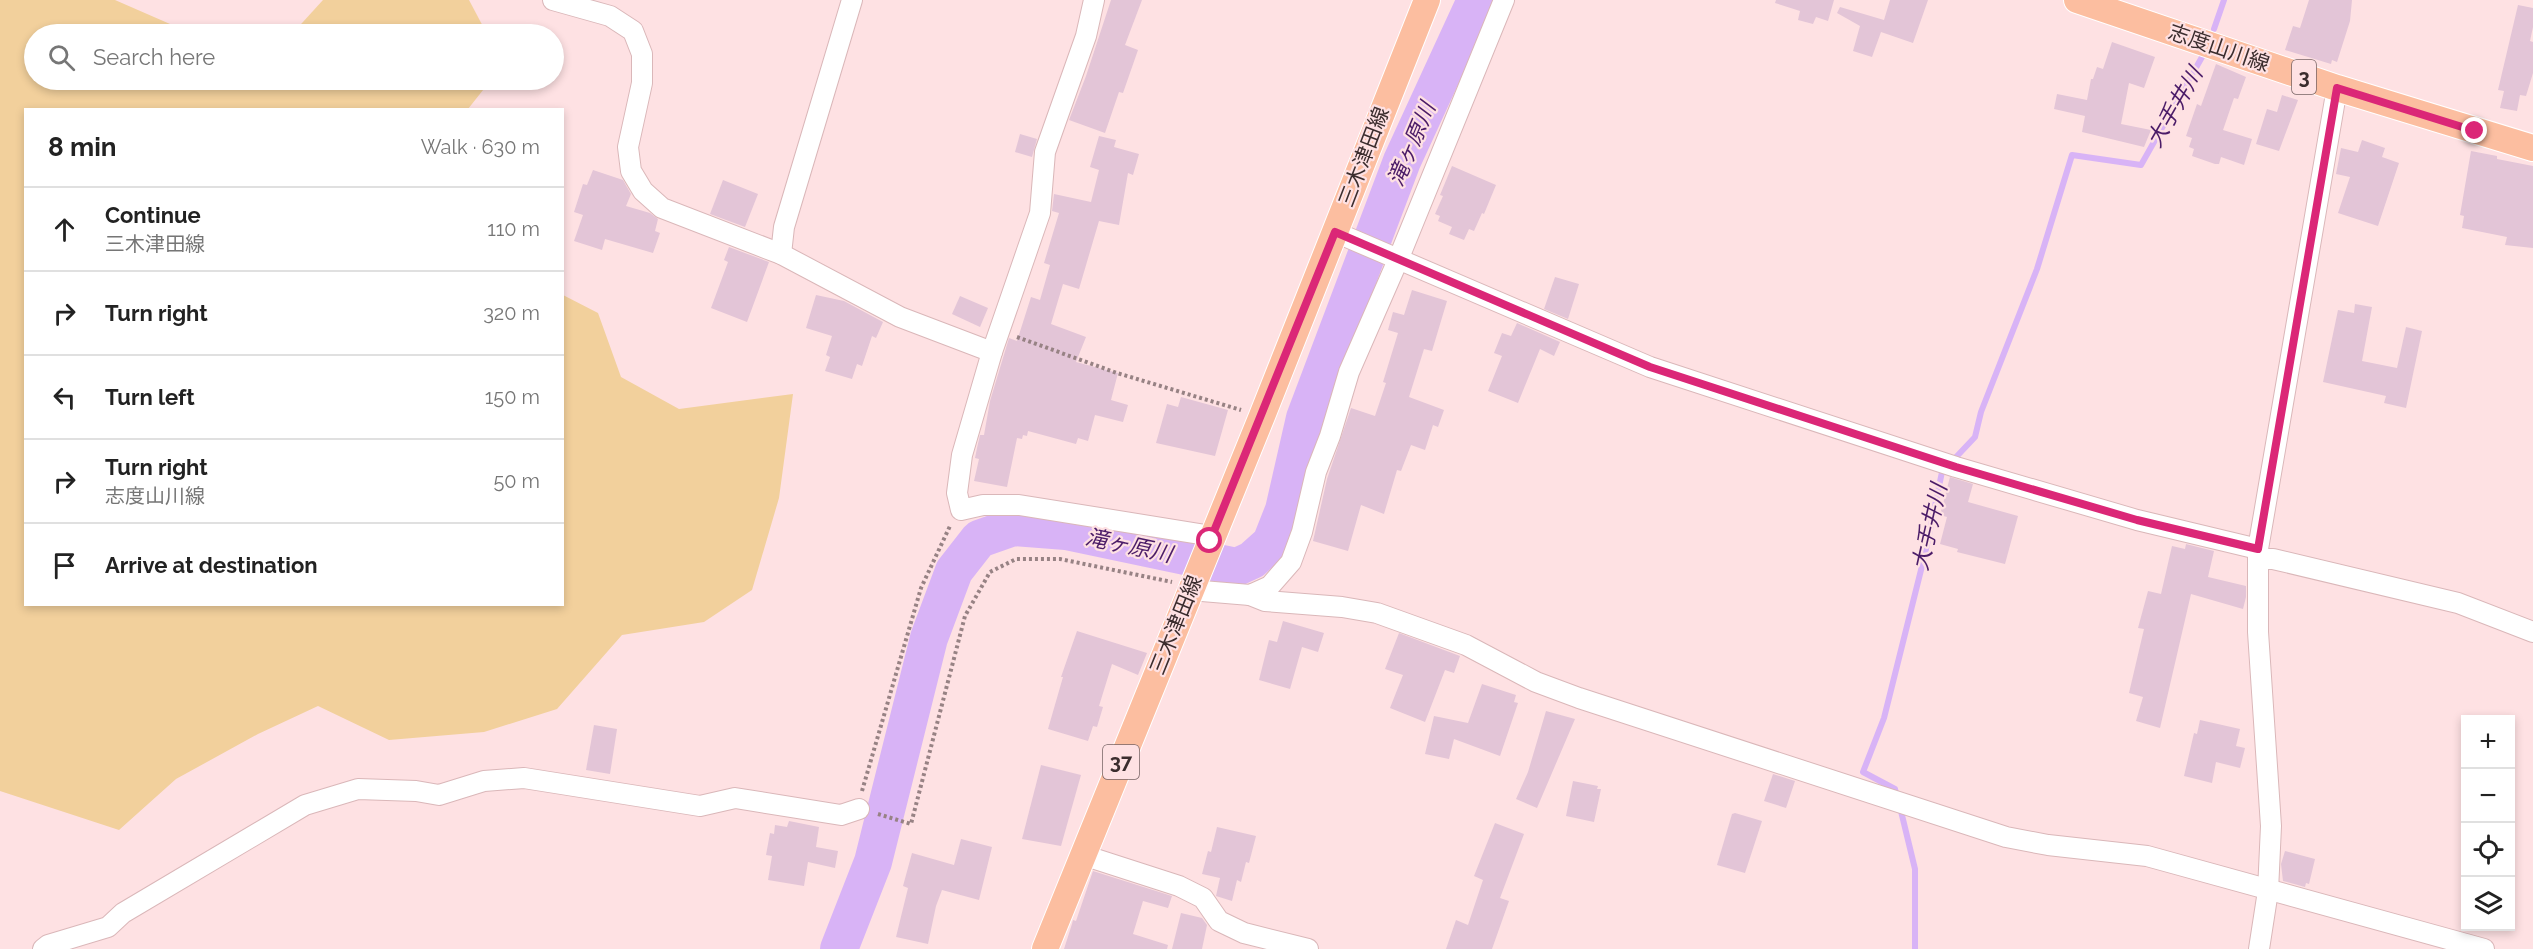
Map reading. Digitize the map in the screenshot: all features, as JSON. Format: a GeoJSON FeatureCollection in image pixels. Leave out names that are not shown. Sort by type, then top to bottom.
{"type":"FeatureCollection","features":[{"type":"Feature","properties":{"kind":"main road","name":"三木津田線"},"geometry":{"type":"LineString","coordinates":[[1044,949],[1211,538],[1341,235],[1427,0]]}},
{"type":"Feature","properties":{"kind":"main road","name":"志度山川線"},"geometry":{"type":"LineString","coordinates":[[2077,0],[2337,88],[2533,148]]}},
{"type":"Feature","properties":{"kind":"street"},"geometry":{"type":"LineString","coordinates":[[553,0],[610,16],[633,31],[642,54],[642,83],[628,147],[631,171],[643,191],[662,208],[781,254],[900,317],[992,351]]}},
{"type":"Feature","properties":{"kind":"street"},"geometry":{"type":"LineString","coordinates":[[781,254],[784,227],[852,0]]}},
{"type":"Feature","properties":{"kind":"street"},"geometry":{"type":"LineString","coordinates":[[1094,0],[1086,36],[1045,152],[1040,213],[992,351],[962,455],[957,493],[961,510],[983,505],[1019,505],[1211,538]]}},
{"type":"Feature","properties":{"kind":"street"},"geometry":{"type":"LineString","coordinates":[[1250,595],[1270,586],[1291,562],[1302,532],[1316,472],[1330,436],[1349,372],[1393,257],[1504,0]]}},
{"type":"Feature","properties":{"kind":"street"},"geometry":{"type":"LineString","coordinates":[[2259,949],[2268,891],[2271,826],[2258,632],[2258,554],[2266,492],[2337,88]]}},
{"type":"Feature","properties":{"kind":"street"},"geometry":{"type":"LineString","coordinates":[[1341,235],[1650,367],[1956,467],[2273,559],[2458,603],[2533,632]]}},
{"type":"Feature","properties":{"kind":"street"},"geometry":{"type":"LineString","coordinates":[[1193,582],[1250,595],[1264,602],[1342,606],[1387,616],[1466,645],[1536,682],[1579,698],[2006,837],[2048,845],[2147,856],[2484,949]]}},
{"type":"Feature","properties":{"kind":"street"},"geometry":{"type":"LineString","coordinates":[[43,949],[48,945],[108,927],[123,913],[305,805],[358,789],[417,791],[439,795],[484,781],[524,778],[700,806],[735,798],[841,815],[864,810]]}},
{"type":"Feature","properties":{"kind":"street"},"geometry":{"type":"LineString","coordinates":[[1083,855],[1179,886],[1203,898],[1219,921],[1244,933],[1308,949]]}},
{"type":"Feature","properties":{"kind":"path"},"geometry":{"type":"LineString","coordinates":[[999,330],[1117,374],[1262,416]]}},
{"type":"Feature","properties":{"kind":"path"},"geometry":{"type":"LineString","coordinates":[[961,510],[944,535],[921,588],[863,786],[864,810],[911,824],[965,616],[990,572],[1016,559],[1060,559],[1166,580],[1193,582]]}},
{"type":"Feature","properties":{"kind":"shaded area"},"geometry":{"type":"Polygon","coordinates":[[[0,0],[115,0],[170,24],[24,24],[24,90],[483,90],[469,108],[24,108],[24,606],[564,606],[564,296],[598,313],[621,377],[679,409],[793,394],[779,498],[752,590],[704,622],[622,635],[557,709],[484,732],[389,740],[318,706],[258,734],[176,779],[119,830],[0,791],[0,0]]]}},
{"type":"Feature","properties":{"kind":"shaded area"},"geometry":{"type":"Polygon","coordinates":[[[323,0],[469,0],[482,24],[301,24],[323,0]]]}},
{"type":"Feature","properties":{"kind":"building"},"geometry":{"type":"Polygon","coordinates":[[[1111,0],[1142,0],[1125,45],[1138,50],[1123,93],[1119,92],[1105,133],[1069,120],[1111,0]]]}},
{"type":"Feature","properties":{"kind":"building"},"geometry":{"type":"Polygon","coordinates":[[[1776,0],[1834,0],[1828,21],[1816,17],[1813,24],[1798,20],[1800,11],[1775,3],[1776,0]]]}},
{"type":"Feature","properties":{"kind":"building"},"geometry":{"type":"Polygon","coordinates":[[[1890,0],[1928,0],[1913,43],[1881,32],[1872,57],[1853,51],[1860,26],[1837,13],[1840,7],[1884,20],[1890,0]]]}},
{"type":"Feature","properties":{"kind":"building"},"geometry":{"type":"Polygon","coordinates":[[[2309,0],[2352,0],[2350,21],[2337,62],[2332,60],[2331,64],[2285,50],[2293,26],[2300,28],[2309,0]]]}},
{"type":"Feature","properties":{"kind":"building"},"geometry":{"type":"Polygon","coordinates":[[[2518,5],[2533,8],[2530,41],[2533,42],[2533,73],[2526,96],[2520,95],[2517,111],[2500,108],[2504,91],[2498,90],[2518,5]]]}},
{"type":"Feature","properties":{"kind":"building"},"geometry":{"type":"Polygon","coordinates":[[[2112,42],[2155,57],[2144,88],[2129,83],[2121,124],[2151,130],[2144,147],[2082,132],[2085,116],[2054,109],[2057,94],[2087,100],[2091,79],[2097,67],[2103,69],[2112,42]]]}},
{"type":"Feature","properties":{"kind":"building"},"geometry":{"type":"Polygon","coordinates":[[[2216,64],[2246,77],[2238,99],[2234,98],[2223,130],[2252,139],[2244,165],[2221,157],[2219,164],[2215,164],[2192,156],[2194,149],[2189,147],[2192,138],[2186,136],[2197,104],[2201,106],[2216,64]]]}},
{"type":"Feature","properties":{"kind":"building"},"geometry":{"type":"Polygon","coordinates":[[[2282,95],[2298,100],[2279,151],[2256,144],[2267,109],[2277,112],[2282,95]]]}},
{"type":"Feature","properties":{"kind":"building"},"geometry":{"type":"Polygon","coordinates":[[[1020,134],[1037,139],[1032,157],[1015,152],[1020,134]]]}},
{"type":"Feature","properties":{"kind":"building"},"geometry":{"type":"Polygon","coordinates":[[[1099,136],[1116,140],[1114,147],[1139,154],[1133,175],[1128,173],[1119,225],[1099,221],[1079,289],[1063,284],[1051,324],[1086,337],[1076,362],[1118,373],[1111,400],[1128,405],[1123,422],[1095,415],[1088,441],[1078,438],[1076,444],[1028,431],[1027,436],[1023,435],[1022,439],[1017,438],[1007,487],[974,481],[979,459],[975,458],[980,435],[984,435],[990,401],[1009,338],[1017,341],[1031,297],[1040,300],[1050,265],[1044,263],[1059,213],[1052,211],[1054,194],[1091,202],[1099,170],[1090,167],[1099,136]]]}},
{"type":"Feature","properties":{"kind":"building"},"geometry":{"type":"Polygon","coordinates":[[[2362,140],[2385,148],[2382,157],[2399,163],[2378,226],[2338,213],[2350,177],[2336,174],[2341,148],[2358,152],[2362,140]]]}},
{"type":"Feature","properties":{"kind":"building"},"geometry":{"type":"Polygon","coordinates":[[[2471,151],[2533,166],[2533,248],[2505,245],[2507,237],[2462,228],[2464,216],[2460,215],[2471,151]]]}},
{"type":"Feature","properties":{"kind":"building"},"geometry":{"type":"Polygon","coordinates":[[[1452,166],[1496,185],[1484,214],[1482,213],[1474,231],[1469,229],[1464,240],[1449,234],[1452,227],[1438,221],[1440,216],[1435,214],[1452,166]]]}},
{"type":"Feature","properties":{"kind":"building"},"geometry":{"type":"Polygon","coordinates":[[[593,170],[623,180],[631,194],[626,206],[650,213],[658,219],[655,231],[660,233],[653,253],[605,239],[602,250],[574,241],[583,215],[574,212],[583,184],[587,185],[593,170]]]}},
{"type":"Feature","properties":{"kind":"building"},"geometry":{"type":"Polygon","coordinates":[[[723,180],[758,194],[745,227],[710,214],[723,180]]]}},
{"type":"Feature","properties":{"kind":"building"},"geometry":{"type":"Polygon","coordinates":[[[729,247],[769,262],[747,322],[711,308],[728,262],[724,260],[729,247]]]}},
{"type":"Feature","properties":{"kind":"building"},"geometry":{"type":"Polygon","coordinates":[[[1555,277],[1579,284],[1568,319],[1544,309],[1555,277]]]}},
{"type":"Feature","properties":{"kind":"building"},"geometry":{"type":"Polygon","coordinates":[[[1412,290],[1447,301],[1432,351],[1424,349],[1409,397],[1444,410],[1438,427],[1433,425],[1425,450],[1411,445],[1401,471],[1397,470],[1384,514],[1361,505],[1348,551],[1313,541],[1327,479],[1351,408],[1375,416],[1398,333],[1388,330],[1393,312],[1404,315],[1412,290]]]}},
{"type":"Feature","properties":{"kind":"building"},"geometry":{"type":"Polygon","coordinates":[[[816,295],[844,301],[883,322],[876,338],[872,336],[862,366],[857,364],[852,379],[825,371],[830,357],[826,355],[832,336],[806,328],[816,295]]]}},
{"type":"Feature","properties":{"kind":"building"},"geometry":{"type":"Polygon","coordinates":[[[960,296],[988,308],[980,327],[952,314],[960,296]]]}},
{"type":"Feature","properties":{"kind":"building"},"geometry":{"type":"Polygon","coordinates":[[[2355,304],[2372,307],[2362,361],[2397,368],[2406,327],[2422,331],[2406,408],[2384,403],[2386,396],[2323,382],[2338,310],[2354,313],[2355,304]]]}},
{"type":"Feature","properties":{"kind":"building"},"geometry":{"type":"Polygon","coordinates":[[[1517,323],[1560,342],[1554,356],[1540,349],[1518,403],[1488,391],[1502,356],[1494,353],[1502,333],[1511,336],[1517,323]]]}},
{"type":"Feature","properties":{"kind":"building"},"geometry":{"type":"Polygon","coordinates":[[[1181,397],[1228,410],[1215,456],[1156,443],[1167,404],[1178,407],[1181,397]]]}},
{"type":"Feature","properties":{"kind":"building"},"geometry":{"type":"Polygon","coordinates":[[[1950,477],[1973,484],[1968,502],[2018,516],[2005,564],[1957,552],[1958,549],[1940,544],[1947,517],[1940,515],[1950,477]]]}},
{"type":"Feature","properties":{"kind":"building"},"geometry":{"type":"Polygon","coordinates":[[[2186,544],[2214,551],[2208,577],[2246,586],[2246,597],[2243,609],[2191,594],[2160,728],[2136,721],[2143,697],[2129,693],[2144,629],[2138,628],[2148,591],[2161,594],[2172,546],[2185,549],[2186,544]]]}},
{"type":"Feature","properties":{"kind":"building"},"geometry":{"type":"Polygon","coordinates":[[[1283,621],[1324,633],[1318,652],[1302,647],[1290,689],[1259,680],[1269,640],[1277,642],[1283,621]]]}},
{"type":"Feature","properties":{"kind":"building"},"geometry":{"type":"Polygon","coordinates":[[[1077,631],[1147,653],[1138,675],[1112,664],[1099,706],[1103,707],[1097,727],[1093,726],[1088,741],[1048,729],[1063,677],[1061,677],[1077,631]]]}},
{"type":"Feature","properties":{"kind":"building"},"geometry":{"type":"Polygon","coordinates":[[[1399,633],[1460,656],[1454,673],[1445,670],[1425,722],[1390,708],[1403,675],[1385,669],[1399,633]]]}},
{"type":"Feature","properties":{"kind":"building"},"geometry":{"type":"Polygon","coordinates":[[[1482,684],[1516,695],[1514,702],[1518,703],[1500,756],[1454,739],[1449,759],[1425,754],[1434,716],[1468,723],[1482,684]]]}},
{"type":"Feature","properties":{"kind":"building"},"geometry":{"type":"Polygon","coordinates":[[[1546,711],[1575,719],[1537,808],[1516,799],[1528,772],[1546,711]]]}},
{"type":"Feature","properties":{"kind":"building"},"geometry":{"type":"Polygon","coordinates":[[[2200,720],[2240,729],[2236,746],[2245,748],[2240,768],[2216,762],[2212,783],[2184,776],[2194,733],[2197,734],[2200,720]]]}},
{"type":"Feature","properties":{"kind":"building"},"geometry":{"type":"Polygon","coordinates":[[[594,725],[617,729],[610,774],[586,770],[594,725]]]}},
{"type":"Feature","properties":{"kind":"building"},"geometry":{"type":"Polygon","coordinates":[[[1041,765],[1081,775],[1061,846],[1022,839],[1041,765]]]}},
{"type":"Feature","properties":{"kind":"building"},"geometry":{"type":"Polygon","coordinates":[[[1773,774],[1795,781],[1786,808],[1764,801],[1773,774]]]}},
{"type":"Feature","properties":{"kind":"building"},"geometry":{"type":"Polygon","coordinates":[[[1573,781],[1598,786],[1597,789],[1601,789],[1594,822],[1566,816],[1573,781]]]}},
{"type":"Feature","properties":{"kind":"building"},"geometry":{"type":"Polygon","coordinates":[[[1732,814],[1762,821],[1745,873],[1717,865],[1732,814]]]}},
{"type":"Feature","properties":{"kind":"building"},"geometry":{"type":"Polygon","coordinates":[[[789,821],[819,827],[816,847],[838,851],[835,868],[808,862],[804,886],[768,880],[772,856],[766,855],[770,833],[774,834],[775,825],[787,827],[789,821]]]}},
{"type":"Feature","properties":{"kind":"building"},"geometry":{"type":"Polygon","coordinates":[[[1495,823],[1524,834],[1500,898],[1509,901],[1492,949],[1446,949],[1456,920],[1468,925],[1483,880],[1474,876],[1495,823]]]}},
{"type":"Feature","properties":{"kind":"building"},"geometry":{"type":"Polygon","coordinates":[[[1217,827],[1256,836],[1249,863],[1246,862],[1241,882],[1237,880],[1232,901],[1216,896],[1220,878],[1202,874],[1208,851],[1211,852],[1217,827]]]}},
{"type":"Feature","properties":{"kind":"building"},"geometry":{"type":"Polygon","coordinates":[[[961,839],[992,847],[979,900],[942,890],[928,944],[896,937],[908,888],[903,886],[912,853],[954,865],[961,839]]]}},
{"type":"Feature","properties":{"kind":"building"},"geometry":{"type":"Polygon","coordinates":[[[2285,851],[2315,859],[2309,884],[2306,883],[2305,887],[2283,881],[2281,864],[2285,851]]]}},
{"type":"Feature","properties":{"kind":"building"},"geometry":{"type":"Polygon","coordinates":[[[1093,871],[1172,896],[1168,908],[1143,901],[1133,934],[1168,945],[1167,949],[1064,949],[1093,871]]]}},
{"type":"Feature","properties":{"kind":"building"},"geometry":{"type":"Polygon","coordinates":[[[1181,913],[1202,918],[1207,925],[1202,949],[1172,949],[1181,913]]]}},
{"type":"Feature","properties":{"kind":"waterway","name":"滝ヶ原川"},"geometry":{"type":"LineString","coordinates":[[839,949],[873,862],[929,638],[954,571],[979,539],[1013,527],[1066,531],[1237,567],[1252,560],[1271,543],[1284,510],[1305,418],[1402,161],[1476,0]]}},
{"type":"Feature","properties":{"kind":"waterway","name":"大手井川"},"geometry":{"type":"LineString","coordinates":[[2214,29],[2224,0]]}},
{"type":"Feature","properties":{"kind":"waterway","name":"大手井川"},"geometry":{"type":"LineString","coordinates":[[1897,798],[1895,789],[1863,772],[1884,718],[1925,554],[1942,472],[1975,437],[1981,412],[2037,269],[2072,155],[2141,165],[2202,57]]}},
{"type":"Feature","properties":{"kind":"waterway","name":"大手井川"},"geometry":{"type":"LineString","coordinates":[[1900,807],[1915,869],[1915,949]]}},
{"type":"Feature","properties":{"kind":"route"},"geometry":{"type":"LineString","coordinates":[[1210,541],[1335,232],[1650,367],[1956,467],[2137,520],[2258,549],[2337,88],[2475,131]]}}]}
